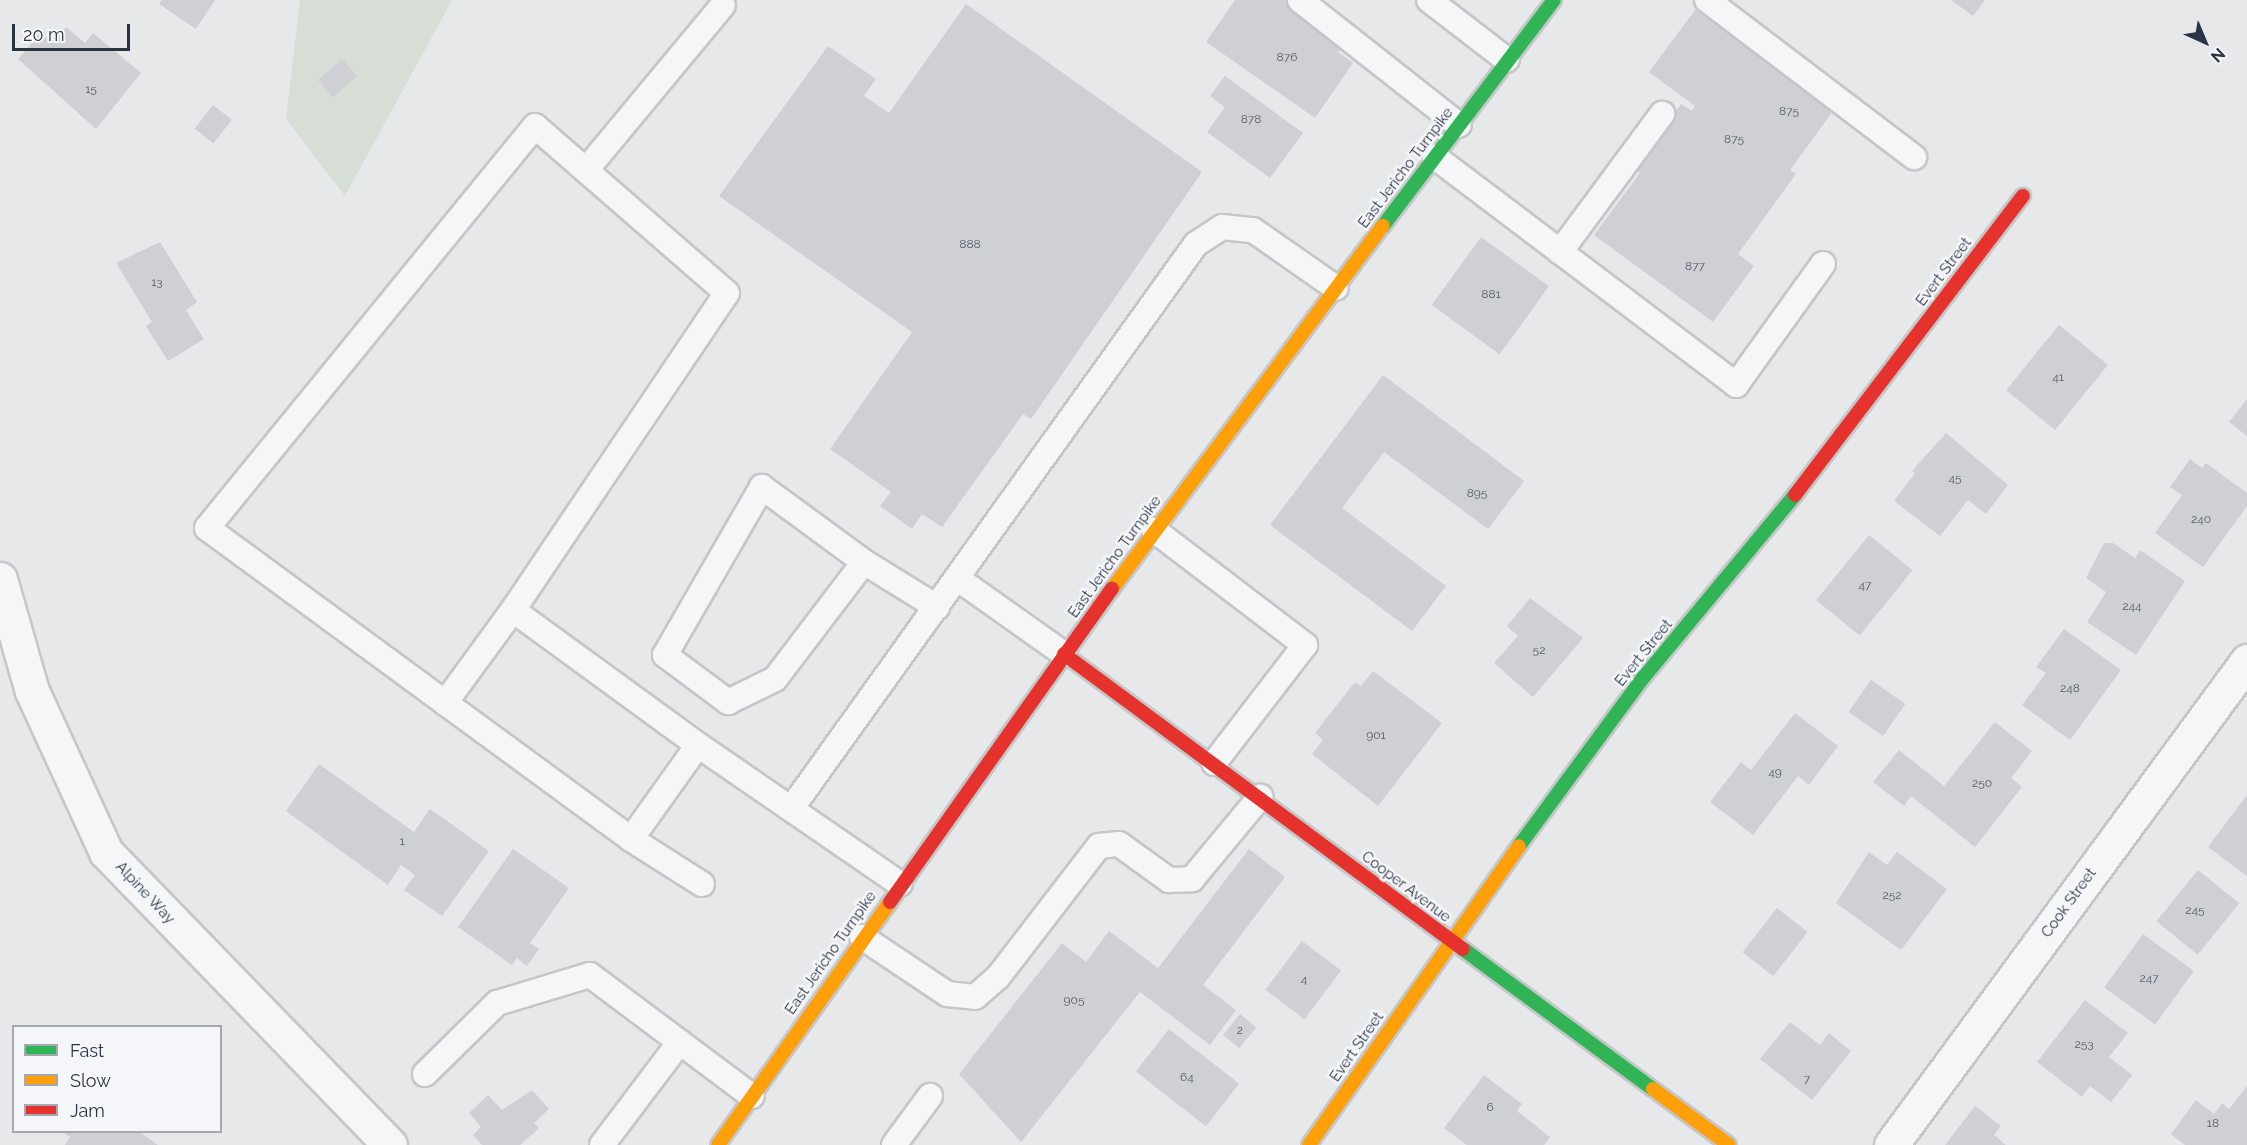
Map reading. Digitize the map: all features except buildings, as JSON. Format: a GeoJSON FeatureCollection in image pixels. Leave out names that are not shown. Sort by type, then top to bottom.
{"type":"FeatureCollection","features":[{"type":"Feature","properties":{"kind":"street","name":"East Jericho Turnpike"},"geometry":{"type":"LineString","coordinates":[[723,1143],[752,1096],[862,937],[1154,530],[1554,0]]}},
{"type":"Feature","properties":{"kind":"street","name":"Evert Street"},"geometry":{"type":"LineString","coordinates":[[1309,1145],[1450,941],[1643,678],[1752,551],[2023,196]]}},
{"type":"Feature","properties":{"kind":"street","name":"Alpine Way"},"geometry":{"type":"LineString","coordinates":[[0,579],[32,691],[106,852],[390,1145]]}},
{"type":"Feature","properties":{"kind":"street","name":"Cooper Avenue"},"geometry":{"type":"LineString","coordinates":[[1064,654],[1729,1145]]}},
{"type":"Feature","properties":{"kind":"street","name":"Cook Street"},"geometry":{"type":"LineString","coordinates":[[1891,1145],[2247,661]]}},
{"type":"Feature","properties":{"kind":"lane"},"geometry":{"type":"LineString","coordinates":[[1300,0],[1459,125]]}},
{"type":"Feature","properties":{"kind":"lane"},"geometry":{"type":"LineString","coordinates":[[1429,0],[1507,60]]}},
{"type":"Feature","properties":{"kind":"lane"},"geometry":{"type":"LineString","coordinates":[[1707,0],[1914,157]]}},
{"type":"Feature","properties":{"kind":"lane"},"geometry":{"type":"LineString","coordinates":[[586,170],[723,5]]}},
{"type":"Feature","properties":{"kind":"lane"},"geometry":{"type":"LineString","coordinates":[[1560,252],[1662,114]]}},
{"type":"Feature","properties":{"kind":"lane"},"geometry":{"type":"LineString","coordinates":[[446,703],[513,610],[727,292],[535,126],[207,528],[631,839],[702,884]]}},
{"type":"Feature","properties":{"kind":"lane"},"geometry":{"type":"LineString","coordinates":[[1435,157],[1736,385],[1823,264]]}},
{"type":"Feature","properties":{"kind":"lane"},"geometry":{"type":"LineString","coordinates":[[791,809],[1196,244],[1222,227],[1253,230],[1336,288]]}},
{"type":"Feature","properties":{"kind":"lane"},"geometry":{"type":"LineString","coordinates":[[864,562],[775,679],[728,702],[665,655],[762,487],[864,562],[937,607]]}},
{"type":"Feature","properties":{"kind":"lane"},"geometry":{"type":"LineString","coordinates":[[1154,530],[1305,645],[1214,763]]}},
{"type":"Feature","properties":{"kind":"lane"},"geometry":{"type":"LineString","coordinates":[[958,579],[1064,654]]}},
{"type":"Feature","properties":{"kind":"lane"},"geometry":{"type":"LineString","coordinates":[[513,610],[698,744],[900,884]]}},
{"type":"Feature","properties":{"kind":"lane"},"geometry":{"type":"LineString","coordinates":[[631,839],[698,744]]}},
{"type":"Feature","properties":{"kind":"lane"},"geometry":{"type":"LineString","coordinates":[[862,937],[947,994],[975,997],[998,977],[1099,846],[1119,844],[1169,880],[1192,879],[1260,797]]}},
{"type":"Feature","properties":{"kind":"lane"},"geometry":{"type":"LineString","coordinates":[[425,1074],[497,1003],[590,975],[752,1096]]}},
{"type":"Feature","properties":{"kind":"lane"},"geometry":{"type":"LineString","coordinates":[[602,1145],[680,1042]]}},
{"type":"Feature","properties":{"kind":"lane"},"geometry":{"type":"LineString","coordinates":[[894,1145],[930,1096]]}},
{"type":"Feature","properties":{"kind":"shaded area"},"geometry":{"type":"Polygon","coordinates":[[[300,0],[452,0],[345,196],[286,119],[300,0]]]}},
{"type":"Feature","properties":{"kind":"traffic: fast"},"geometry":{"type":"LineString","coordinates":[[1383,226],[1554,0]]}},
{"type":"Feature","properties":{"kind":"traffic: fast"},"geometry":{"type":"LineString","coordinates":[[1519,846],[1643,678],[1795,495]]}},
{"type":"Feature","properties":{"kind":"traffic: fast"},"geometry":{"type":"LineString","coordinates":[[1463,949],[1653,1089]]}},
{"type":"Feature","properties":{"kind":"traffic: slow"},"geometry":{"type":"LineString","coordinates":[[1112,589],[1383,226]]}},
{"type":"Feature","properties":{"kind":"traffic: slow"},"geometry":{"type":"LineString","coordinates":[[1309,1145],[1519,846]]}},
{"type":"Feature","properties":{"kind":"traffic: slow"},"geometry":{"type":"LineString","coordinates":[[718,1145],[890,902]]}},
{"type":"Feature","properties":{"kind":"traffic: slow"},"geometry":{"type":"LineString","coordinates":[[1653,1089],[1729,1145]]}},
{"type":"Feature","properties":{"kind":"traffic: jam"},"geometry":{"type":"LineString","coordinates":[[1795,495],[2023,196]]}},
{"type":"Feature","properties":{"kind":"traffic: jam"},"geometry":{"type":"LineString","coordinates":[[890,902],[1112,589]]}},
{"type":"Feature","properties":{"kind":"traffic: jam"},"geometry":{"type":"LineString","coordinates":[[1064,654],[1463,949]]}}]}
